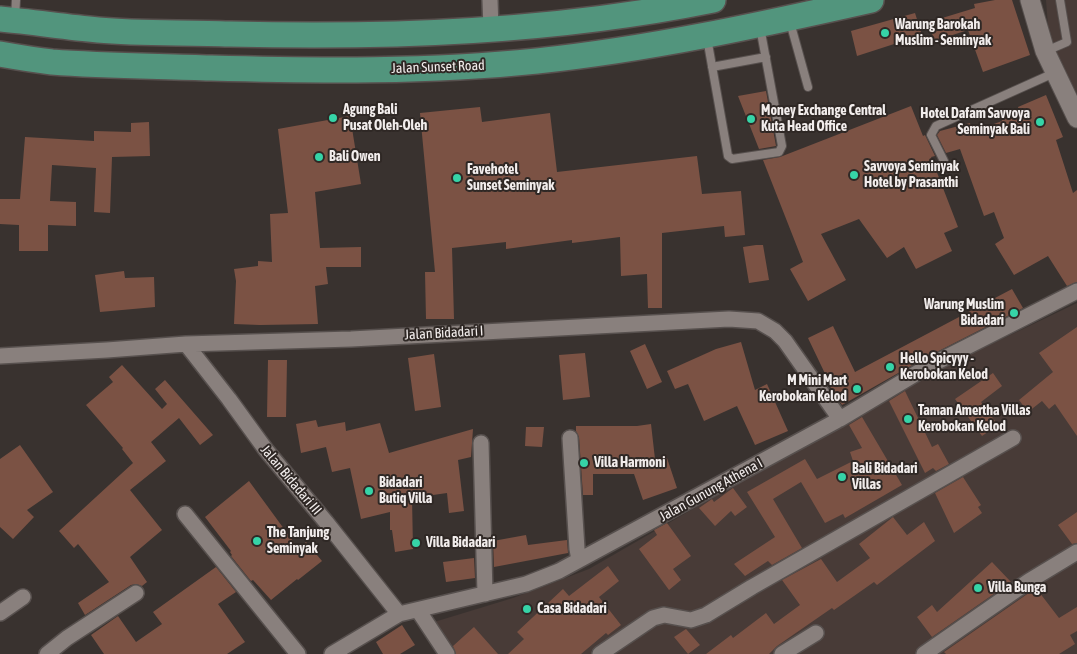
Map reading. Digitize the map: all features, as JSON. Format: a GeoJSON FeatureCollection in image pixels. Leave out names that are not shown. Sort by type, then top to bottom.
{"type":"FeatureCollection","features":[{"type":"Feature","properties":{"kind":"highway"},"geometry":{"type":"LineString","coordinates":[[10,13],[100,30],[260,34],[360,34],[491,29],[596,20],[713,0]]}},
{"type":"Feature","properties":{"kind":"highway","name":"Jalan Sunset Road"},"geometry":{"type":"LineString","coordinates":[[0,54],[52,62],[196,68],[284,70],[448,68],[537,61],[632,49],[759,26],[871,0]]}},
{"type":"Feature","properties":{"kind":"street"},"geometry":{"type":"LineString","coordinates":[[490,0],[491,29]]}},
{"type":"Feature","properties":{"kind":"street"},"geometry":{"type":"LineString","coordinates":[[1030,0],[1045,51],[1077,118]]}},
{"type":"Feature","properties":{"kind":"street","name":"Jalan Gunung Athena I"},"geometry":{"type":"LineString","coordinates":[[332,654],[399,614],[542,579],[644,527],[840,419],[927,367],[1077,291]]}},
{"type":"Feature","properties":{"kind":"street","name":"Jalan Bidadari I"},"geometry":{"type":"LineString","coordinates":[[0,356],[186,344],[351,339],[729,318],[758,321],[775,331],[785,341],[840,419]]}},
{"type":"Feature","properties":{"kind":"street","name":"Jalan Bidadari III"},"geometry":{"type":"LineString","coordinates":[[186,344],[266,450],[399,614]]}},
{"type":"Feature","properties":{"kind":"street"},"geometry":{"type":"LineString","coordinates":[[570,438],[579,560]]}},
{"type":"Feature","properties":{"kind":"street"},"geometry":{"type":"LineString","coordinates":[[600,654],[659,615],[691,620],[706,615],[1013,438]]}},
{"type":"Feature","properties":{"kind":"street"},"geometry":{"type":"LineString","coordinates":[[480,443],[485,594]]}},
{"type":"Feature","properties":{"kind":"street"},"geometry":{"type":"LineString","coordinates":[[185,514],[298,654]]}},
{"type":"Feature","properties":{"kind":"street"},"geometry":{"type":"LineString","coordinates":[[924,654],[1029,581],[1077,552]]}},
{"type":"Feature","properties":{"kind":"street"},"geometry":{"type":"LineString","coordinates":[[46,654],[136,593]]}},
{"type":"Feature","properties":{"kind":"street"},"geometry":{"type":"LineString","coordinates":[[0,613],[23,597]]}},
{"type":"Feature","properties":{"kind":"street"},"geometry":{"type":"LineString","coordinates":[[418,610],[447,654]]}},
{"type":"Feature","properties":{"kind":"street"},"geometry":{"type":"LineString","coordinates":[[782,654],[816,633]]}},
{"type":"Feature","properties":{"kind":"lane"},"geometry":{"type":"LineString","coordinates":[[1045,51],[1067,42],[1060,0]]}},
{"type":"Feature","properties":{"kind":"lane"},"geometry":{"type":"LineString","coordinates":[[789,18],[808,87]]}},
{"type":"Feature","properties":{"kind":"lane"},"geometry":{"type":"LineString","coordinates":[[707,36],[730,158],[732,160],[779,152],[782,146],[759,26]]}},
{"type":"Feature","properties":{"kind":"lane"},"geometry":{"type":"LineString","coordinates":[[712,67],[766,57]]}},
{"type":"Feature","properties":{"kind":"lane"},"geometry":{"type":"LineString","coordinates":[[944,161],[931,135],[936,126],[1054,73]]}},
{"type":"Feature","properties":{"kind":"shaded area"},"geometry":{"type":"Polygon","coordinates":[[[1046,0],[1077,0],[1077,126],[1050,52],[1046,0]]]}},
{"type":"Feature","properties":{"kind":"shaded area"},"geometry":{"type":"Polygon","coordinates":[[[1077,303],[1077,654],[455,654],[431,623],[513,598],[589,569],[804,445],[948,365],[1077,303]]]}},
{"type":"Feature","properties":{"kind":"building"},"geometry":{"type":"Polygon","coordinates":[[[995,0],[1012,0],[1030,55],[983,72],[968,30],[934,41],[929,22],[975,8],[974,4],[995,0]]]}},
{"type":"Feature","properties":{"kind":"building"},"geometry":{"type":"Polygon","coordinates":[[[915,13],[922,35],[857,56],[851,31],[915,13]]]}},
{"type":"Feature","properties":{"kind":"building"},"geometry":{"type":"Polygon","coordinates":[[[766,91],[776,146],[759,149],[738,96],[766,91]]]}},
{"type":"Feature","properties":{"kind":"building"},"geometry":{"type":"Polygon","coordinates":[[[1046,95],[1063,137],[1056,140],[1073,193],[1077,190],[1077,282],[1067,286],[1048,256],[1014,275],[995,244],[1004,238],[994,212],[984,216],[960,149],[946,153],[937,135],[940,131],[970,123],[972,132],[1002,121],[1001,118],[1019,111],[1018,107],[1046,95]]]}},
{"type":"Feature","properties":{"kind":"building","name":"Savvoya Seminyak Hotel by Prasanthi"},"geometry":{"type":"Polygon","coordinates":[[[911,106],[923,136],[925,135],[935,156],[931,157],[958,227],[944,233],[952,251],[916,269],[904,247],[887,258],[859,219],[821,234],[846,280],[808,301],[790,269],[803,262],[763,160],[780,157],[911,106]]]}},
{"type":"Feature","properties":{"kind":"building"},"geometry":{"type":"Polygon","coordinates":[[[480,107],[482,122],[550,113],[557,172],[697,156],[702,194],[741,191],[745,235],[725,237],[724,226],[662,233],[662,308],[648,308],[647,274],[621,276],[620,237],[572,243],[572,240],[506,249],[506,242],[452,248],[454,319],[426,319],[425,272],[435,272],[420,113],[480,107]]]}},
{"type":"Feature","properties":{"kind":"building"},"geometry":{"type":"Polygon","coordinates":[[[350,116],[361,184],[315,192],[320,248],[361,247],[361,267],[326,267],[328,284],[315,286],[318,324],[234,324],[236,281],[234,269],[258,266],[258,261],[272,262],[270,214],[288,213],[278,129],[350,116]]]}},
{"type":"Feature","properties":{"kind":"building"},"geometry":{"type":"Polygon","coordinates":[[[149,122],[150,156],[112,157],[110,213],[94,212],[96,168],[52,165],[50,201],[76,202],[76,226],[48,225],[48,251],[19,251],[19,225],[0,224],[0,199],[20,199],[25,137],[94,141],[94,131],[131,132],[131,123],[149,122]]]}},
{"type":"Feature","properties":{"kind":"building"},"geometry":{"type":"Polygon","coordinates":[[[763,245],[769,280],[749,283],[743,247],[763,245]]]}},
{"type":"Feature","properties":{"kind":"building"},"geometry":{"type":"Polygon","coordinates":[[[124,271],[125,278],[154,277],[155,307],[100,312],[95,275],[124,271]]]}},
{"type":"Feature","properties":{"kind":"building"},"geometry":{"type":"Polygon","coordinates":[[[1012,289],[1023,308],[923,359],[842,405],[829,385],[808,338],[833,326],[855,372],[1012,289]]]}},
{"type":"Feature","properties":{"kind":"building"},"geometry":{"type":"Polygon","coordinates":[[[1077,327],[1077,436],[1055,404],[1049,409],[1042,401],[1028,412],[1019,400],[1053,372],[1039,353],[1077,327]]]}},
{"type":"Feature","properties":{"kind":"building"},"geometry":{"type":"Polygon","coordinates":[[[741,342],[755,390],[767,384],[788,431],[755,445],[737,406],[704,421],[688,384],[675,389],[667,371],[716,349],[741,342]]]}},
{"type":"Feature","properties":{"kind":"building"},"geometry":{"type":"Polygon","coordinates":[[[645,344],[662,382],[647,389],[630,351],[645,344]]]}},
{"type":"Feature","properties":{"kind":"building"},"geometry":{"type":"Polygon","coordinates":[[[585,353],[590,397],[563,400],[559,355],[585,353]]]}},
{"type":"Feature","properties":{"kind":"building"},"geometry":{"type":"Polygon","coordinates":[[[434,354],[441,407],[415,411],[408,358],[434,354]]]}},
{"type":"Feature","properties":{"kind":"building"},"geometry":{"type":"Polygon","coordinates":[[[268,360],[287,360],[286,417],[267,417],[268,360]]]}},
{"type":"Feature","properties":{"kind":"building"},"geometry":{"type":"Polygon","coordinates":[[[122,365],[162,409],[167,404],[155,389],[165,380],[213,435],[200,445],[179,418],[151,442],[166,461],[130,490],[162,530],[130,557],[147,582],[142,586],[131,585],[85,615],[78,603],[109,582],[78,544],[74,548],[59,531],[133,463],[123,448],[86,405],[113,382],[109,377],[122,365]]]}},
{"type":"Feature","properties":{"kind":"building"},"geometry":{"type":"Polygon","coordinates":[[[993,373],[1002,386],[981,402],[998,425],[982,436],[955,399],[993,373]]]}},
{"type":"Feature","properties":{"kind":"building"},"geometry":{"type":"Polygon","coordinates":[[[905,391],[932,447],[938,444],[949,464],[936,471],[933,468],[925,473],[889,401],[905,391]]]}},
{"type":"Feature","properties":{"kind":"building"},"geometry":{"type":"Polygon","coordinates":[[[862,417],[902,485],[845,518],[843,514],[825,523],[801,482],[773,499],[802,548],[772,565],[768,561],[745,576],[734,564],[775,537],[747,492],[805,459],[817,479],[853,461],[850,452],[862,448],[849,425],[862,417]]]}},
{"type":"Feature","properties":{"kind":"building"},"geometry":{"type":"Polygon","coordinates":[[[316,420],[318,427],[345,422],[346,431],[380,423],[389,453],[473,429],[471,457],[458,460],[464,511],[449,513],[447,493],[412,498],[413,549],[395,552],[392,530],[390,530],[390,512],[361,519],[350,468],[332,472],[326,447],[301,453],[296,424],[316,420]]]}},
{"type":"Feature","properties":{"kind":"building"},"geometry":{"type":"Polygon","coordinates":[[[651,424],[655,459],[666,455],[677,488],[643,500],[634,474],[593,474],[593,495],[583,495],[579,437],[576,426],[637,426],[651,424]]]}},
{"type":"Feature","properties":{"kind":"building"},"geometry":{"type":"Polygon","coordinates":[[[526,427],[544,427],[542,447],[525,446],[526,427]]]}},
{"type":"Feature","properties":{"kind":"building"},"geometry":{"type":"Polygon","coordinates":[[[20,445],[53,492],[27,510],[34,517],[13,539],[0,527],[0,459],[20,445]]]}},
{"type":"Feature","properties":{"kind":"building"},"geometry":{"type":"Polygon","coordinates":[[[963,477],[981,505],[978,507],[982,513],[954,533],[935,493],[963,477]]]}},
{"type":"Feature","properties":{"kind":"building"},"geometry":{"type":"Polygon","coordinates":[[[249,481],[298,548],[306,542],[322,561],[271,600],[253,580],[251,581],[231,556],[231,551],[205,517],[249,481]]]}},
{"type":"Feature","properties":{"kind":"building"},"geometry":{"type":"Polygon","coordinates":[[[733,488],[747,507],[735,516],[731,511],[715,526],[699,508],[712,499],[714,502],[733,488]]]}},
{"type":"Feature","properties":{"kind":"building"},"geometry":{"type":"Polygon","coordinates":[[[1077,512],[1077,543],[1072,544],[1058,525],[1077,512]]]}},
{"type":"Feature","properties":{"kind":"building"},"geometry":{"type":"Polygon","coordinates":[[[893,517],[907,535],[924,522],[935,541],[877,585],[874,582],[834,610],[832,608],[777,646],[769,654],[706,654],[731,635],[733,638],[766,613],[774,624],[800,605],[782,580],[821,559],[837,582],[870,558],[859,544],[893,517]]]}},
{"type":"Feature","properties":{"kind":"building"},"geometry":{"type":"Polygon","coordinates":[[[667,523],[691,556],[673,569],[681,580],[669,590],[639,549],[657,535],[654,530],[667,523]]]}},
{"type":"Feature","properties":{"kind":"building"},"geometry":{"type":"Polygon","coordinates":[[[526,535],[528,545],[567,540],[568,553],[494,567],[493,541],[526,535]]]}},
{"type":"Feature","properties":{"kind":"building"},"geometry":{"type":"Polygon","coordinates":[[[474,558],[475,578],[446,582],[443,562],[474,558]]]}},
{"type":"Feature","properties":{"kind":"building"},"geometry":{"type":"Polygon","coordinates":[[[992,562],[1011,582],[932,637],[917,617],[932,605],[937,612],[992,562]]]}},
{"type":"Feature","properties":{"kind":"building"},"geometry":{"type":"Polygon","coordinates":[[[608,566],[619,581],[599,597],[621,625],[608,635],[606,633],[581,654],[508,654],[524,639],[517,632],[563,589],[569,596],[608,566]]]}},
{"type":"Feature","properties":{"kind":"building"},"geometry":{"type":"Polygon","coordinates":[[[216,567],[236,592],[218,604],[245,642],[227,654],[104,654],[91,635],[118,616],[136,642],[162,624],[153,612],[216,567]]]}},
{"type":"Feature","properties":{"kind":"building"},"geometry":{"type":"Polygon","coordinates":[[[1036,588],[1059,618],[1077,607],[1077,631],[1070,635],[1075,644],[1059,654],[946,654],[944,652],[1036,588]]]}},
{"type":"Feature","properties":{"kind":"building"},"geometry":{"type":"Polygon","coordinates":[[[402,625],[415,645],[400,654],[383,654],[376,642],[402,625]]]}},
{"type":"Feature","properties":{"kind":"building"},"geometry":{"type":"Polygon","coordinates":[[[474,627],[498,654],[456,654],[453,646],[474,627]]]}},
{"type":"Feature","properties":{"kind":"building"},"geometry":{"type":"Polygon","coordinates":[[[686,629],[700,645],[688,654],[674,637],[686,629]]]}},
{"type":"Feature","properties":{"kind":"place","name":"Warung Barokah Muslim - Seminyak"},"geometry":{"type":"Point","coordinates":[885,33]}},
{"type":"Feature","properties":{"kind":"place","name":"Agung Bali Pusat Oleh-Oleh"},"geometry":{"type":"Point","coordinates":[333,118]}},
{"type":"Feature","properties":{"kind":"place","name":"Money Exchange Central Kuta Head Office"},"geometry":{"type":"Point","coordinates":[751,119]}},
{"type":"Feature","properties":{"kind":"place","name":"Hotel Dafam Savvoya Seminyak Bali"},"geometry":{"type":"Point","coordinates":[1040,122]}},
{"type":"Feature","properties":{"kind":"place","name":"Bali Owen"},"geometry":{"type":"Point","coordinates":[319,157]}},
{"type":"Feature","properties":{"kind":"place","name":"Savvoya Seminyak Hotel by Prasanthi"},"geometry":{"type":"Point","coordinates":[854,175]}},
{"type":"Feature","properties":{"kind":"place","name":"Favehotel Sunset Seminyak"},"geometry":{"type":"Point","coordinates":[457,178]}},
{"type":"Feature","properties":{"kind":"place","name":"Warung Muslim Bidadari"},"geometry":{"type":"Point","coordinates":[1014,313]}},
{"type":"Feature","properties":{"kind":"place","name":"Hello Spicyyy - Kerobokan Kelod"},"geometry":{"type":"Point","coordinates":[890,367]}},
{"type":"Feature","properties":{"kind":"place","name":"M Mini Mart Kerobokan Kelod"},"geometry":{"type":"Point","coordinates":[857,389]}},
{"type":"Feature","properties":{"kind":"place","name":"Taman Amertha Villas Kerobokan Kelod"},"geometry":{"type":"Point","coordinates":[908,419]}},
{"type":"Feature","properties":{"kind":"place","name":"Villa Harmoni"},"geometry":{"type":"Point","coordinates":[584,463]}},
{"type":"Feature","properties":{"kind":"place","name":"Bali Bidadari Villas"},"geometry":{"type":"Point","coordinates":[842,477]}},
{"type":"Feature","properties":{"kind":"place","name":"Bidadari Butiq Villa"},"geometry":{"type":"Point","coordinates":[369,491]}},
{"type":"Feature","properties":{"kind":"place","name":"The Tanjung Seminyak"},"geometry":{"type":"Point","coordinates":[257,541]}},
{"type":"Feature","properties":{"kind":"place","name":"Villa Bidadari"},"geometry":{"type":"Point","coordinates":[416,543]}},
{"type":"Feature","properties":{"kind":"place","name":"Villa Bunga"},"geometry":{"type":"Point","coordinates":[978,588]}},
{"type":"Feature","properties":{"kind":"place","name":"Casa Bidadari"},"geometry":{"type":"Point","coordinates":[527,609]}}]}
